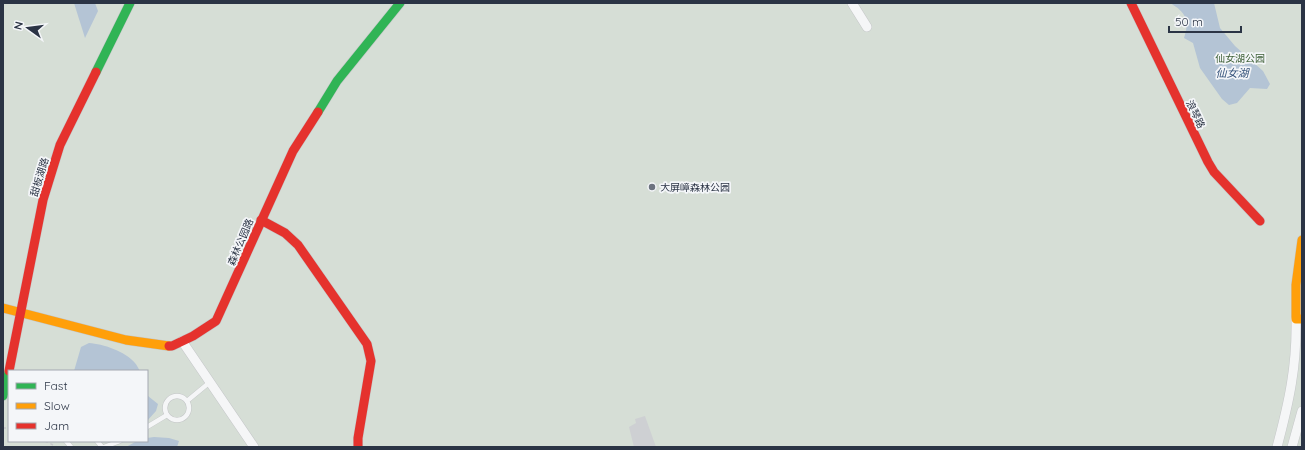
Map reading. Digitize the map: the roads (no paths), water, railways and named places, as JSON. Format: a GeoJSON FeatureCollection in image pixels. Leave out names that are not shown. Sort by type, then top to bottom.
{"type":"FeatureCollection","features":[{"type":"Feature","properties":{"kind":"street","name":"甜板湖路"},"geometry":{"type":"LineString","coordinates":[[9,370],[43,200],[60,145],[130,3]]}},
{"type":"Feature","properties":{"kind":"street","name":"森林公园路"},"geometry":{"type":"LineString","coordinates":[[3,308],[126,340],[172,346],[193,336],[216,321],[293,151],[337,81],[400,3]]}},
{"type":"Feature","properties":{"kind":"street"},"geometry":{"type":"LineString","coordinates":[[852,3],[867,27]]}},
{"type":"Feature","properties":{"kind":"street","name":"浪琴路"},"geometry":{"type":"LineString","coordinates":[[1131,3],[1208,162],[1214,172],[1260,222]]}},
{"type":"Feature","properties":{"kind":"street"},"geometry":{"type":"LineString","coordinates":[[261,220],[286,233],[298,245],[367,344],[370,361],[358,447]]}},
{"type":"Feature","properties":{"kind":"street"},"geometry":{"type":"LineString","coordinates":[[1277,447],[1290,395],[1295,367],[1299,319],[1296,285],[1302,240]]}},
{"type":"Feature","properties":{"kind":"street"},"geometry":{"type":"LineString","coordinates":[[182,341],[254,447]]}},
{"type":"Feature","properties":{"kind":"street","name":"甜板湖路"},"geometry":{"type":"LineString","coordinates":[[3,396],[8,376]]}},
{"type":"Feature","properties":{"kind":"street"},"geometry":{"type":"LineString","coordinates":[[1292,447],[1302,411]]}},
{"type":"Feature","properties":{"kind":"lane"},"geometry":{"type":"LineString","coordinates":[[187,401],[210,382]]}},
{"type":"Feature","properties":{"kind":"lane"},"geometry":{"type":"LineString","coordinates":[[179,396],[187,401],[190,410],[185,418],[177,421],[167,416],[165,404],[170,397],[179,396]]}},
{"type":"Feature","properties":{"kind":"lane"},"geometry":{"type":"LineString","coordinates":[[148,426],[167,416]]}},
{"type":"Feature","properties":{"kind":"lane"},"geometry":{"type":"LineString","coordinates":[[103,447],[117,442]]}},
{"type":"Feature","properties":{"kind":"water"},"geometry":{"type":"Polygon","coordinates":[[[74,3],[95,3],[98,11],[85,38],[74,3]]]}},
{"type":"Feature","properties":{"kind":"water","name":"仙女湖"},"geometry":{"type":"Polygon","coordinates":[[[1170,3],[1214,3],[1220,28],[1235,46],[1263,71],[1270,84],[1267,89],[1250,88],[1237,103],[1229,105],[1222,99],[1200,68],[1193,43],[1184,38],[1187,27],[1183,14],[1170,3]]]}},
{"type":"Feature","properties":{"kind":"water"},"geometry":{"type":"Polygon","coordinates":[[[89,343],[101,345],[120,352],[131,359],[139,370],[74,370],[81,347],[89,343]]]}},
{"type":"Feature","properties":{"kind":"water"},"geometry":{"type":"Polygon","coordinates":[[[148,396],[158,404],[156,411],[148,420],[148,396]]]}},
{"type":"Feature","properties":{"kind":"water"},"geometry":{"type":"Polygon","coordinates":[[[148,438],[169,438],[179,441],[177,447],[126,447],[135,442],[148,442],[148,438]]]}},
{"type":"Feature","properties":{"kind":"place","name":"大屏嶂森林公园"},"geometry":{"type":"Point","coordinates":[652,187]}},
{"type":"Feature","properties":{"kind":"park label","name":"仙女湖公园"},"geometry":{"type":"Point","coordinates":[1240,58]}}]}
